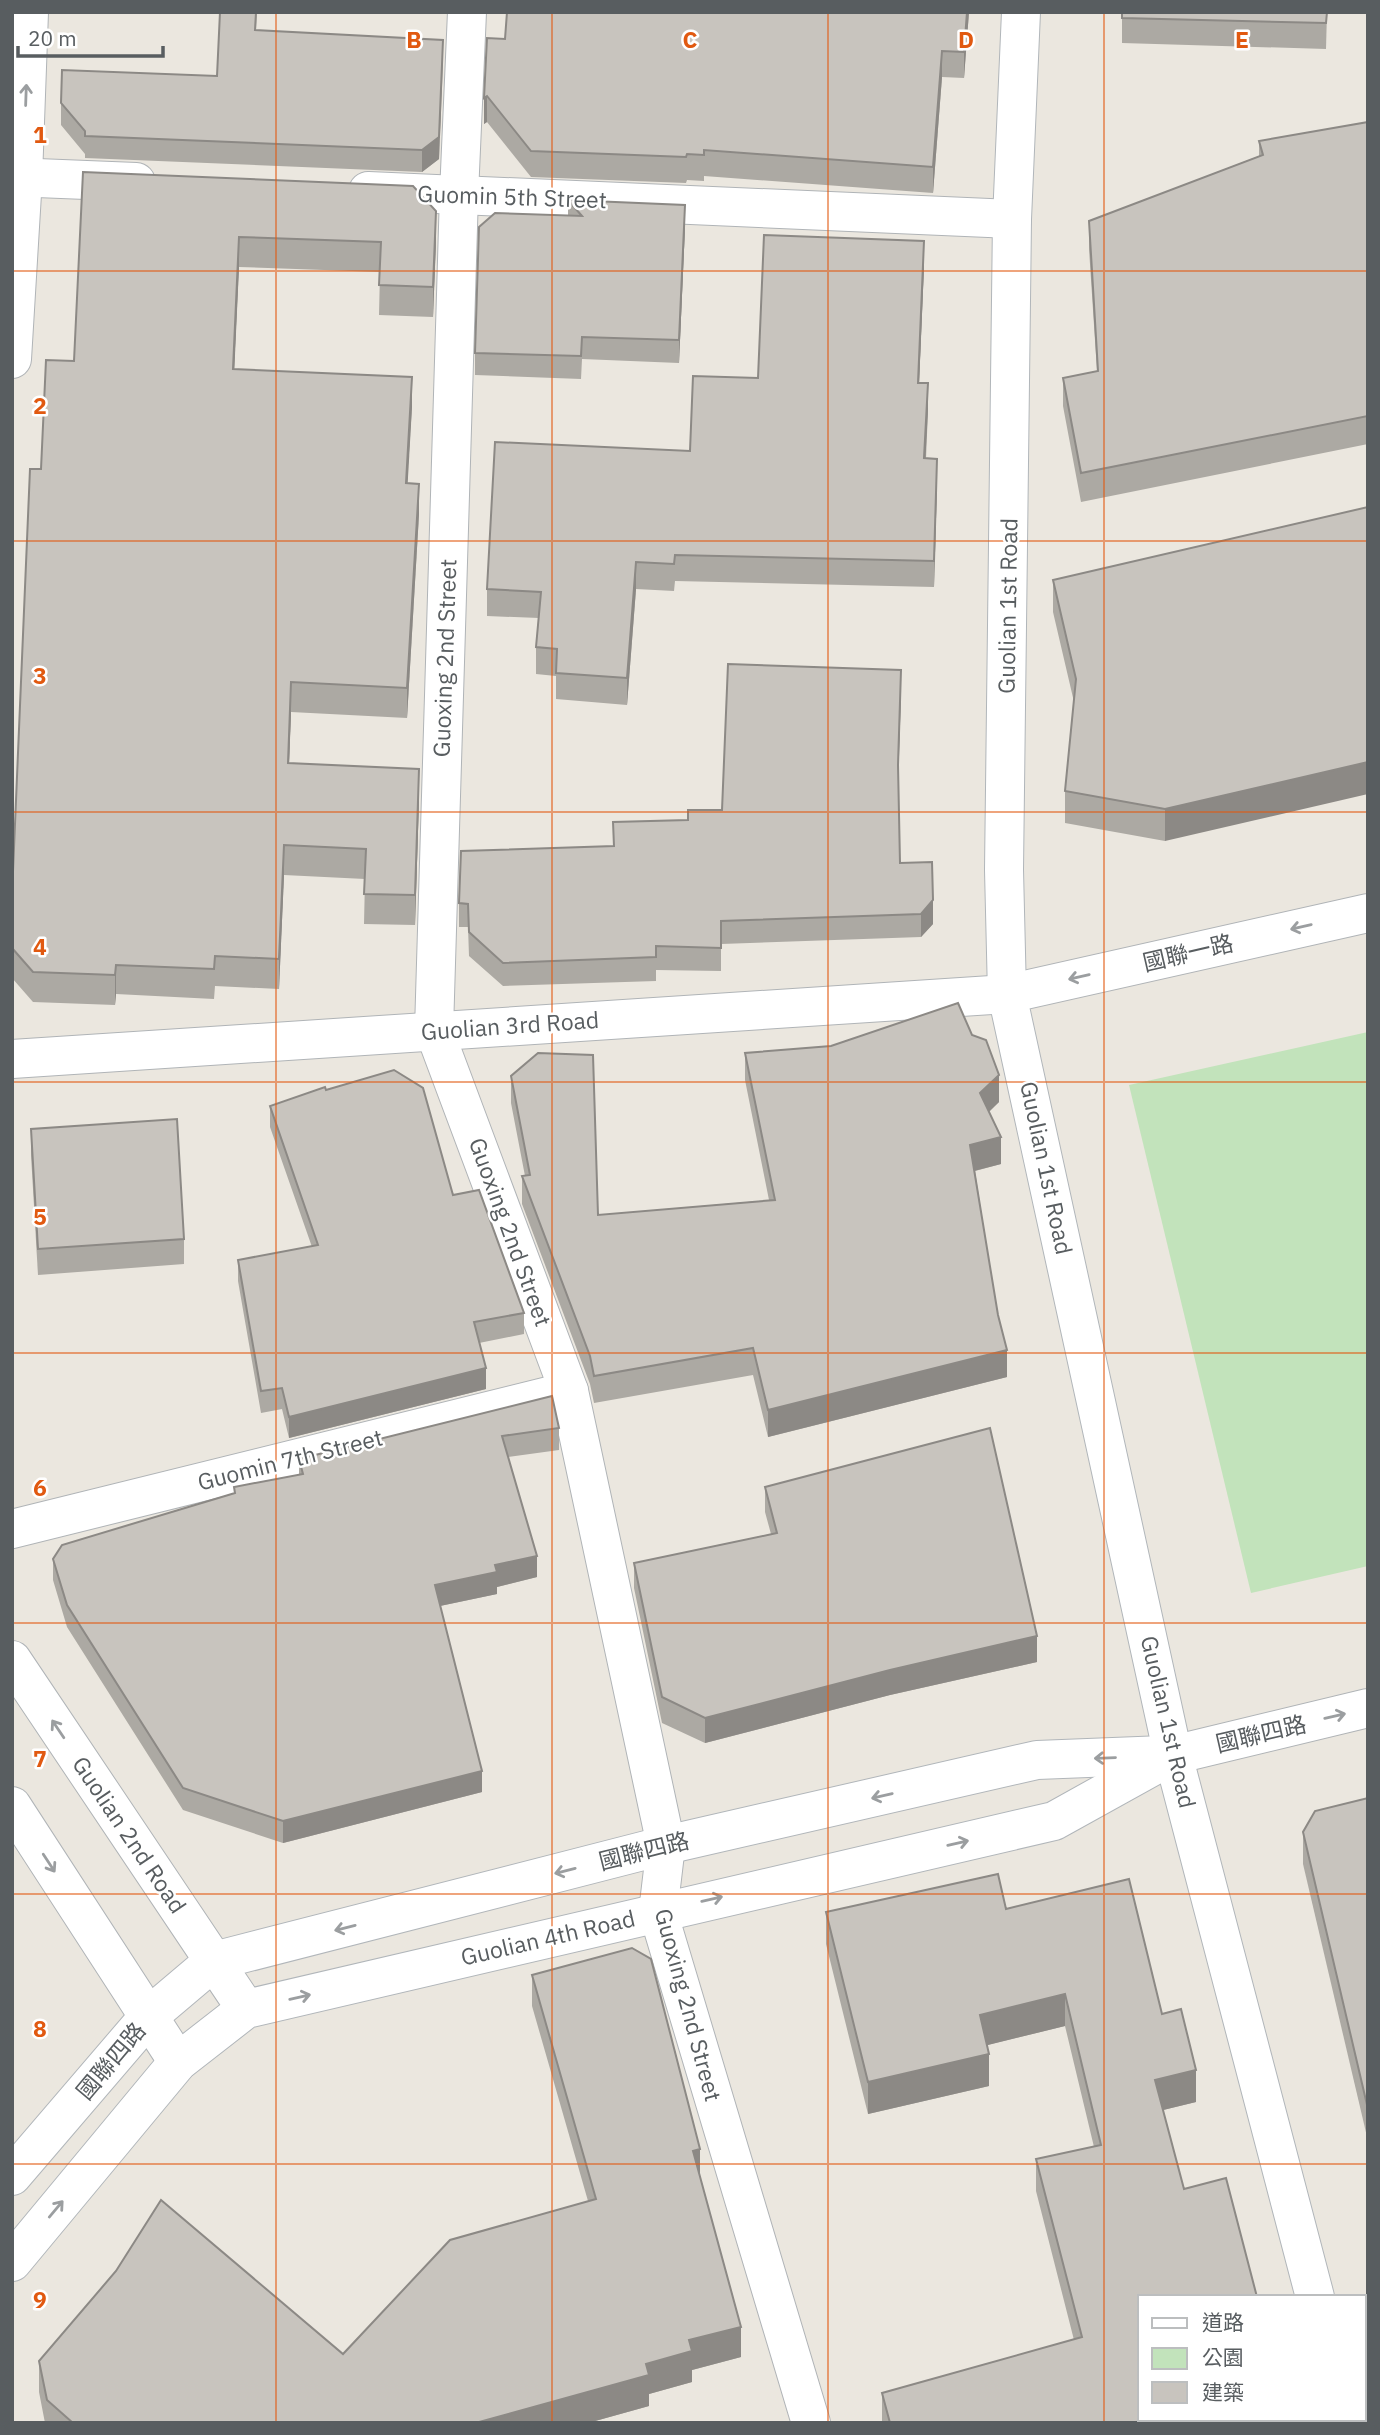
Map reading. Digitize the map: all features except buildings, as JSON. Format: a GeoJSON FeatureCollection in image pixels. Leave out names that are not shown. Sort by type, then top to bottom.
{"type":"FeatureCollection","features":[{"type":"Feature","properties":{"kind":"street"},"geometry":{"type":"LineString","coordinates":[[12,359],[18,177],[29,12]]}},
{"type":"Feature","properties":{"kind":"street","name":"Guoxing 2nd Street"},"geometry":{"type":"LineString","coordinates":[[467,12],[434,1030],[569,1391],[666,1845],[658,1912],[811,2423]]}},
{"type":"Feature","properties":{"kind":"street","name":"Guolian 1st Road"},"geometry":{"type":"LineString","coordinates":[[1021,12],[1012,219],[1004,870],[1007,993],[1173,1755],[1314,2295]]}},
{"type":"Feature","properties":{"kind":"street"},"geometry":{"type":"LineString","coordinates":[[18,177],[173,183]]}},
{"type":"Feature","properties":{"kind":"street","name":"Guomin 5th Street"},"geometry":{"type":"LineString","coordinates":[[336,190],[1012,219]]}},
{"type":"Feature","properties":{"kind":"street","name":"國聯一路"},"geometry":{"type":"LineString","coordinates":[[1007,993],[1368,912]]}},
{"type":"Feature","properties":{"kind":"street","name":"Guolian 3rd Road"},"geometry":{"type":"LineString","coordinates":[[12,1059],[1007,993]]}},
{"type":"Feature","properties":{"kind":"street","name":"Guomin 7th Street"},"geometry":{"type":"LineString","coordinates":[[12,1529],[569,1391]]}},
{"type":"Feature","properties":{"kind":"street","name":"Guolian 2nd Road"},"geometry":{"type":"LineString","coordinates":[[12,1660],[246,2009]]}},
{"type":"Feature","properties":{"kind":"street","name":"國聯四路"},"geometry":{"type":"LineString","coordinates":[[12,2176],[149,2016],[214,1961],[666,1845],[1037,1760],[1173,1755],[1368,1708]]}},
{"type":"Feature","properties":{"kind":"street","name":"Guolian 4th Road"},"geometry":{"type":"LineString","coordinates":[[12,2262],[178,2062],[246,2009],[1054,1821],[1173,1755]]}},
{"type":"Feature","properties":{"kind":"street"},"geometry":{"type":"LineString","coordinates":[[12,1806],[178,2062]]}},
{"type":"Feature","properties":{"kind":"green space"},"geometry":{"type":"Polygon","coordinates":[[[1368,1032],[1368,1566],[1251,1593],[1129,1085],[1368,1032]]]}}]}
